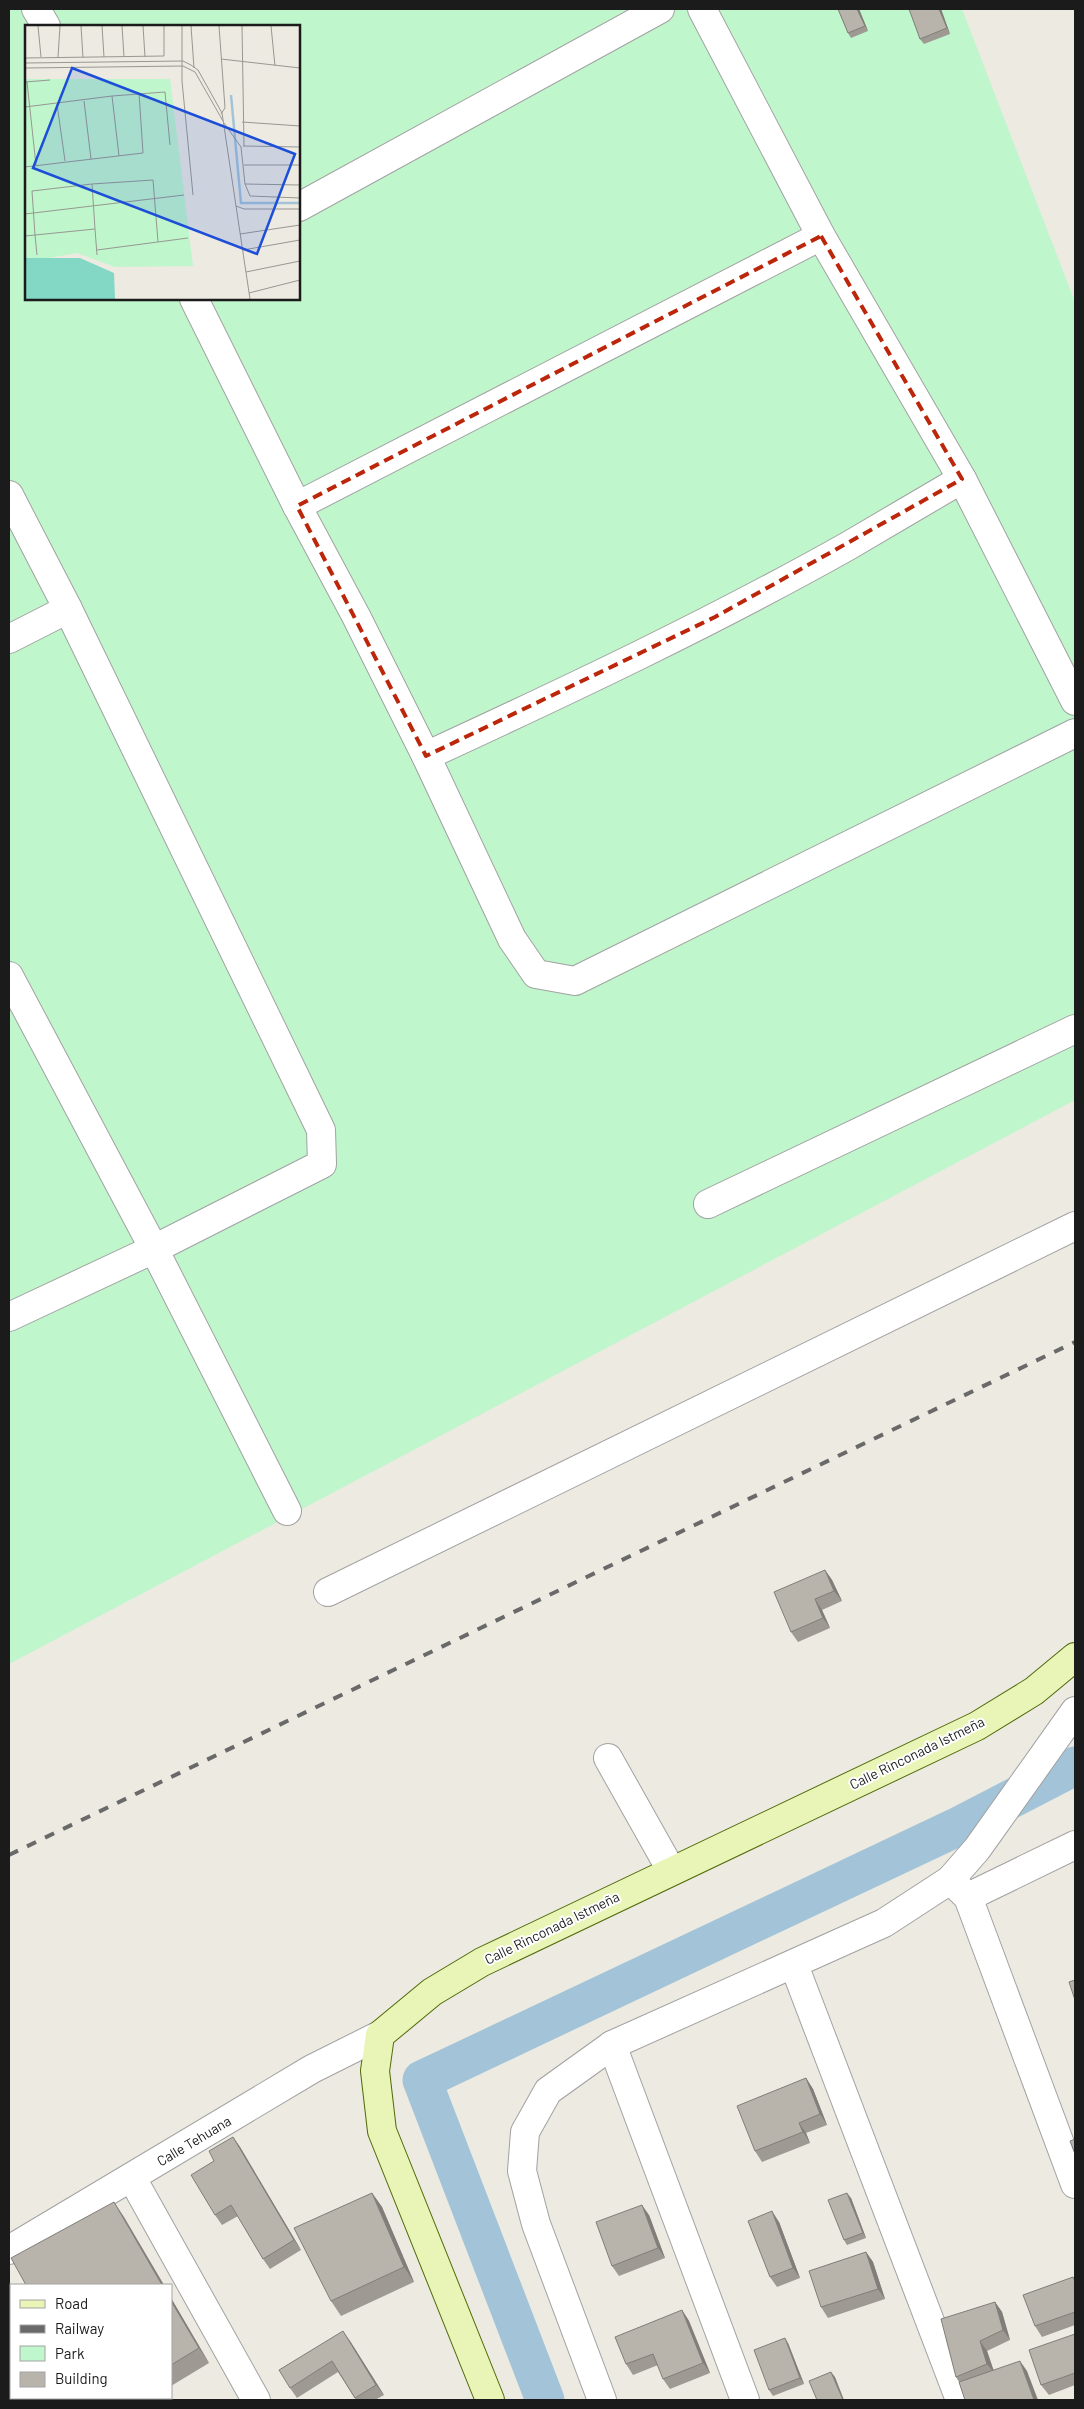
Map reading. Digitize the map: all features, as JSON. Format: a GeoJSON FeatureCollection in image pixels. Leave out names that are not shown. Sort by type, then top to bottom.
{"type":"FeatureCollection","features":[{"type":"Feature","properties":{"kind":"street"},"geometry":{"type":"LineString","coordinates":[[300,206],[660,9]]}},
{"type":"Feature","properties":{"kind":"street"},"geometry":{"type":"LineString","coordinates":[[702,9],[820,236],[962,479],[1075,701]]}},
{"type":"Feature","properties":{"kind":"street"},"geometry":{"type":"LineString","coordinates":[[297,506],[820,236]]}},
{"type":"Feature","properties":{"kind":"street"},"geometry":{"type":"LineString","coordinates":[[194,300],[297,506],[356,616],[426,756],[512,939],[536,974],[575,981],[1075,733]]}},
{"type":"Feature","properties":{"kind":"street"},"geometry":{"type":"LineString","coordinates":[[426,756],[553,697],[715,617],[847,546],[962,479]]}},
{"type":"Feature","properties":{"kind":"street"},"geometry":{"type":"LineString","coordinates":[[9,495],[68,609],[321,1130],[322,1164],[154,1249],[9,1317]]}},
{"type":"Feature","properties":{"kind":"street"},"geometry":{"type":"LineString","coordinates":[[9,639],[68,609]]}},
{"type":"Feature","properties":{"kind":"street"},"geometry":{"type":"LineString","coordinates":[[9,976],[154,1249],[287,1512]]}},
{"type":"Feature","properties":{"kind":"street"},"geometry":{"type":"LineString","coordinates":[[708,1204],[1075,1028]]}},
{"type":"Feature","properties":{"kind":"street"},"geometry":{"type":"LineString","coordinates":[[328,1592],[1075,1226]]}},
{"type":"Feature","properties":{"kind":"street","name":"Calle Rinconada Istmeña"},"geometry":{"type":"LineString","coordinates":[[380,2035],[432,1992],[482,1962],[671,1870],[977,1726],[1034,1691],[1075,1657]]}},
{"type":"Feature","properties":{"kind":"street"},"geometry":{"type":"LineString","coordinates":[[1075,1711],[977,1849],[959,1889],[1075,2184]]}},
{"type":"Feature","properties":{"kind":"street"},"geometry":{"type":"LineString","coordinates":[[608,1758],[671,1870]]}},
{"type":"Feature","properties":{"kind":"street"},"geometry":{"type":"LineString","coordinates":[[602,2400],[536,2224],[522,2171],[525,2132],[548,2091],[612,2045],[794,1965],[959,1889],[1075,1845]]}},
{"type":"Feature","properties":{"kind":"street"},"geometry":{"type":"LineString","coordinates":[[794,1965],[960,2400]]}},
{"type":"Feature","properties":{"kind":"street"},"geometry":{"type":"LineString","coordinates":[[380,2035],[375,2071],[382,2131],[490,2400]]}},
{"type":"Feature","properties":{"kind":"street","name":"Calle Tehuana"},"geometry":{"type":"LineString","coordinates":[[9,2250],[312,2069],[380,2035]]}},
{"type":"Feature","properties":{"kind":"street"},"geometry":{"type":"LineString","coordinates":[[612,2045],[745,2400]]}},
{"type":"Feature","properties":{"kind":"street"},"geometry":{"type":"LineString","coordinates":[[132,2178],[256,2400]]}},
{"type":"Feature","properties":{"kind":"highlighted area"},"geometry":{"type":"Polygon","coordinates":[[[821,236],[962,479],[715,617],[426,756],[297,506],[821,236]]]}},
{"type":"Feature","properties":{"kind":"green space"},"geometry":{"type":"Polygon","coordinates":[[[9,9],[962,9],[1075,302],[1075,1100],[9,1664],[9,9]]]}},
{"type":"Feature","properties":{"kind":"building"},"geometry":{"type":"Polygon","coordinates":[[[838,9],[857,9],[865,26],[848,33],[838,9]]]}},
{"type":"Feature","properties":{"kind":"building"},"geometry":{"type":"Polygon","coordinates":[[[909,9],[939,9],[947,28],[920,39],[909,9]]]}},
{"type":"Feature","properties":{"kind":"building"},"geometry":{"type":"Polygon","coordinates":[[[825,1570],[834,1591],[815,1599],[823,1618],[791,1632],[774,1592],[825,1570]]]}},
{"type":"Feature","properties":{"kind":"building"},"geometry":{"type":"Polygon","coordinates":[[[1075,1980],[1075,2000],[1069,1982],[1075,1980]]]}},
{"type":"Feature","properties":{"kind":"building"},"geometry":{"type":"Polygon","coordinates":[[[806,2078],[820,2114],[799,2123],[803,2132],[755,2151],[737,2106],[806,2078]]]}},
{"type":"Feature","properties":{"kind":"building"},"geometry":{"type":"Polygon","coordinates":[[[233,2137],[294,2240],[263,2259],[231,2205],[215,2215],[191,2175],[214,2161],[209,2151],[233,2137]]]}},
{"type":"Feature","properties":{"kind":"building"},"geometry":{"type":"Polygon","coordinates":[[[1075,2139],[1075,2154],[1070,2141],[1075,2139]]]}},
{"type":"Feature","properties":{"kind":"building"},"geometry":{"type":"Polygon","coordinates":[[[372,2193],[404,2267],[331,2301],[294,2228],[372,2193]]]}},
{"type":"Feature","properties":{"kind":"building"},"geometry":{"type":"Polygon","coordinates":[[[847,2193],[863,2233],[844,2240],[828,2200],[847,2193]]]}},
{"type":"Feature","properties":{"kind":"building"},"geometry":{"type":"Polygon","coordinates":[[[114,2202],[161,2284],[25,2284],[11,2258],[114,2202]]]}},
{"type":"Feature","properties":{"kind":"building"},"geometry":{"type":"Polygon","coordinates":[[[642,2205],[658,2248],[612,2266],[596,2222],[642,2205]]]}},
{"type":"Feature","properties":{"kind":"building"},"geometry":{"type":"Polygon","coordinates":[[[772,2211],[793,2268],[770,2277],[748,2221],[772,2211]]]}},
{"type":"Feature","properties":{"kind":"building"},"geometry":{"type":"Polygon","coordinates":[[[866,2252],[878,2289],[821,2307],[809,2271],[866,2252]]]}},
{"type":"Feature","properties":{"kind":"building"},"geometry":{"type":"Polygon","coordinates":[[[1073,2277],[1075,2281],[1075,2312],[1035,2326],[1023,2295],[1073,2277]]]}},
{"type":"Feature","properties":{"kind":"building"},"geometry":{"type":"Polygon","coordinates":[[[995,2302],[1003,2330],[980,2341],[987,2364],[956,2377],[941,2319],[995,2302]]]}},
{"type":"Feature","properties":{"kind":"building"},"geometry":{"type":"Polygon","coordinates":[[[172,2303],[199,2348],[172,2364],[172,2303]]]}},
{"type":"Feature","properties":{"kind":"building"},"geometry":{"type":"Polygon","coordinates":[[[682,2310],[703,2363],[663,2379],[653,2354],[626,2364],[615,2337],[682,2310]]]}},
{"type":"Feature","properties":{"kind":"building"},"geometry":{"type":"Polygon","coordinates":[[[343,2331],[376,2385],[355,2398],[332,2361],[290,2388],[279,2370],[343,2331]]]}},
{"type":"Feature","properties":{"kind":"building"},"geometry":{"type":"Polygon","coordinates":[[[1075,2334],[1075,2373],[1041,2385],[1029,2350],[1075,2334]]]}},
{"type":"Feature","properties":{"kind":"building"},"geometry":{"type":"Polygon","coordinates":[[[785,2338],[800,2378],[769,2390],[754,2350],[785,2338]]]}},
{"type":"Feature","properties":{"kind":"building"},"geometry":{"type":"Polygon","coordinates":[[[1020,2361],[1034,2400],[965,2400],[959,2382],[1020,2361]]]}},
{"type":"Feature","properties":{"kind":"building"},"geometry":{"type":"Polygon","coordinates":[[[831,2372],[843,2400],[817,2400],[809,2381],[831,2372]]]}},
{"type":"Feature","properties":{"kind":"waterway"},"geometry":{"type":"LineString","coordinates":[[545,2400],[422,2080],[955,1828],[1075,1766]]}},
{"type":"Feature","properties":{"kind":"railway"},"geometry":{"type":"LineString","coordinates":[[9,1855],[1075,1342]]}}]}
